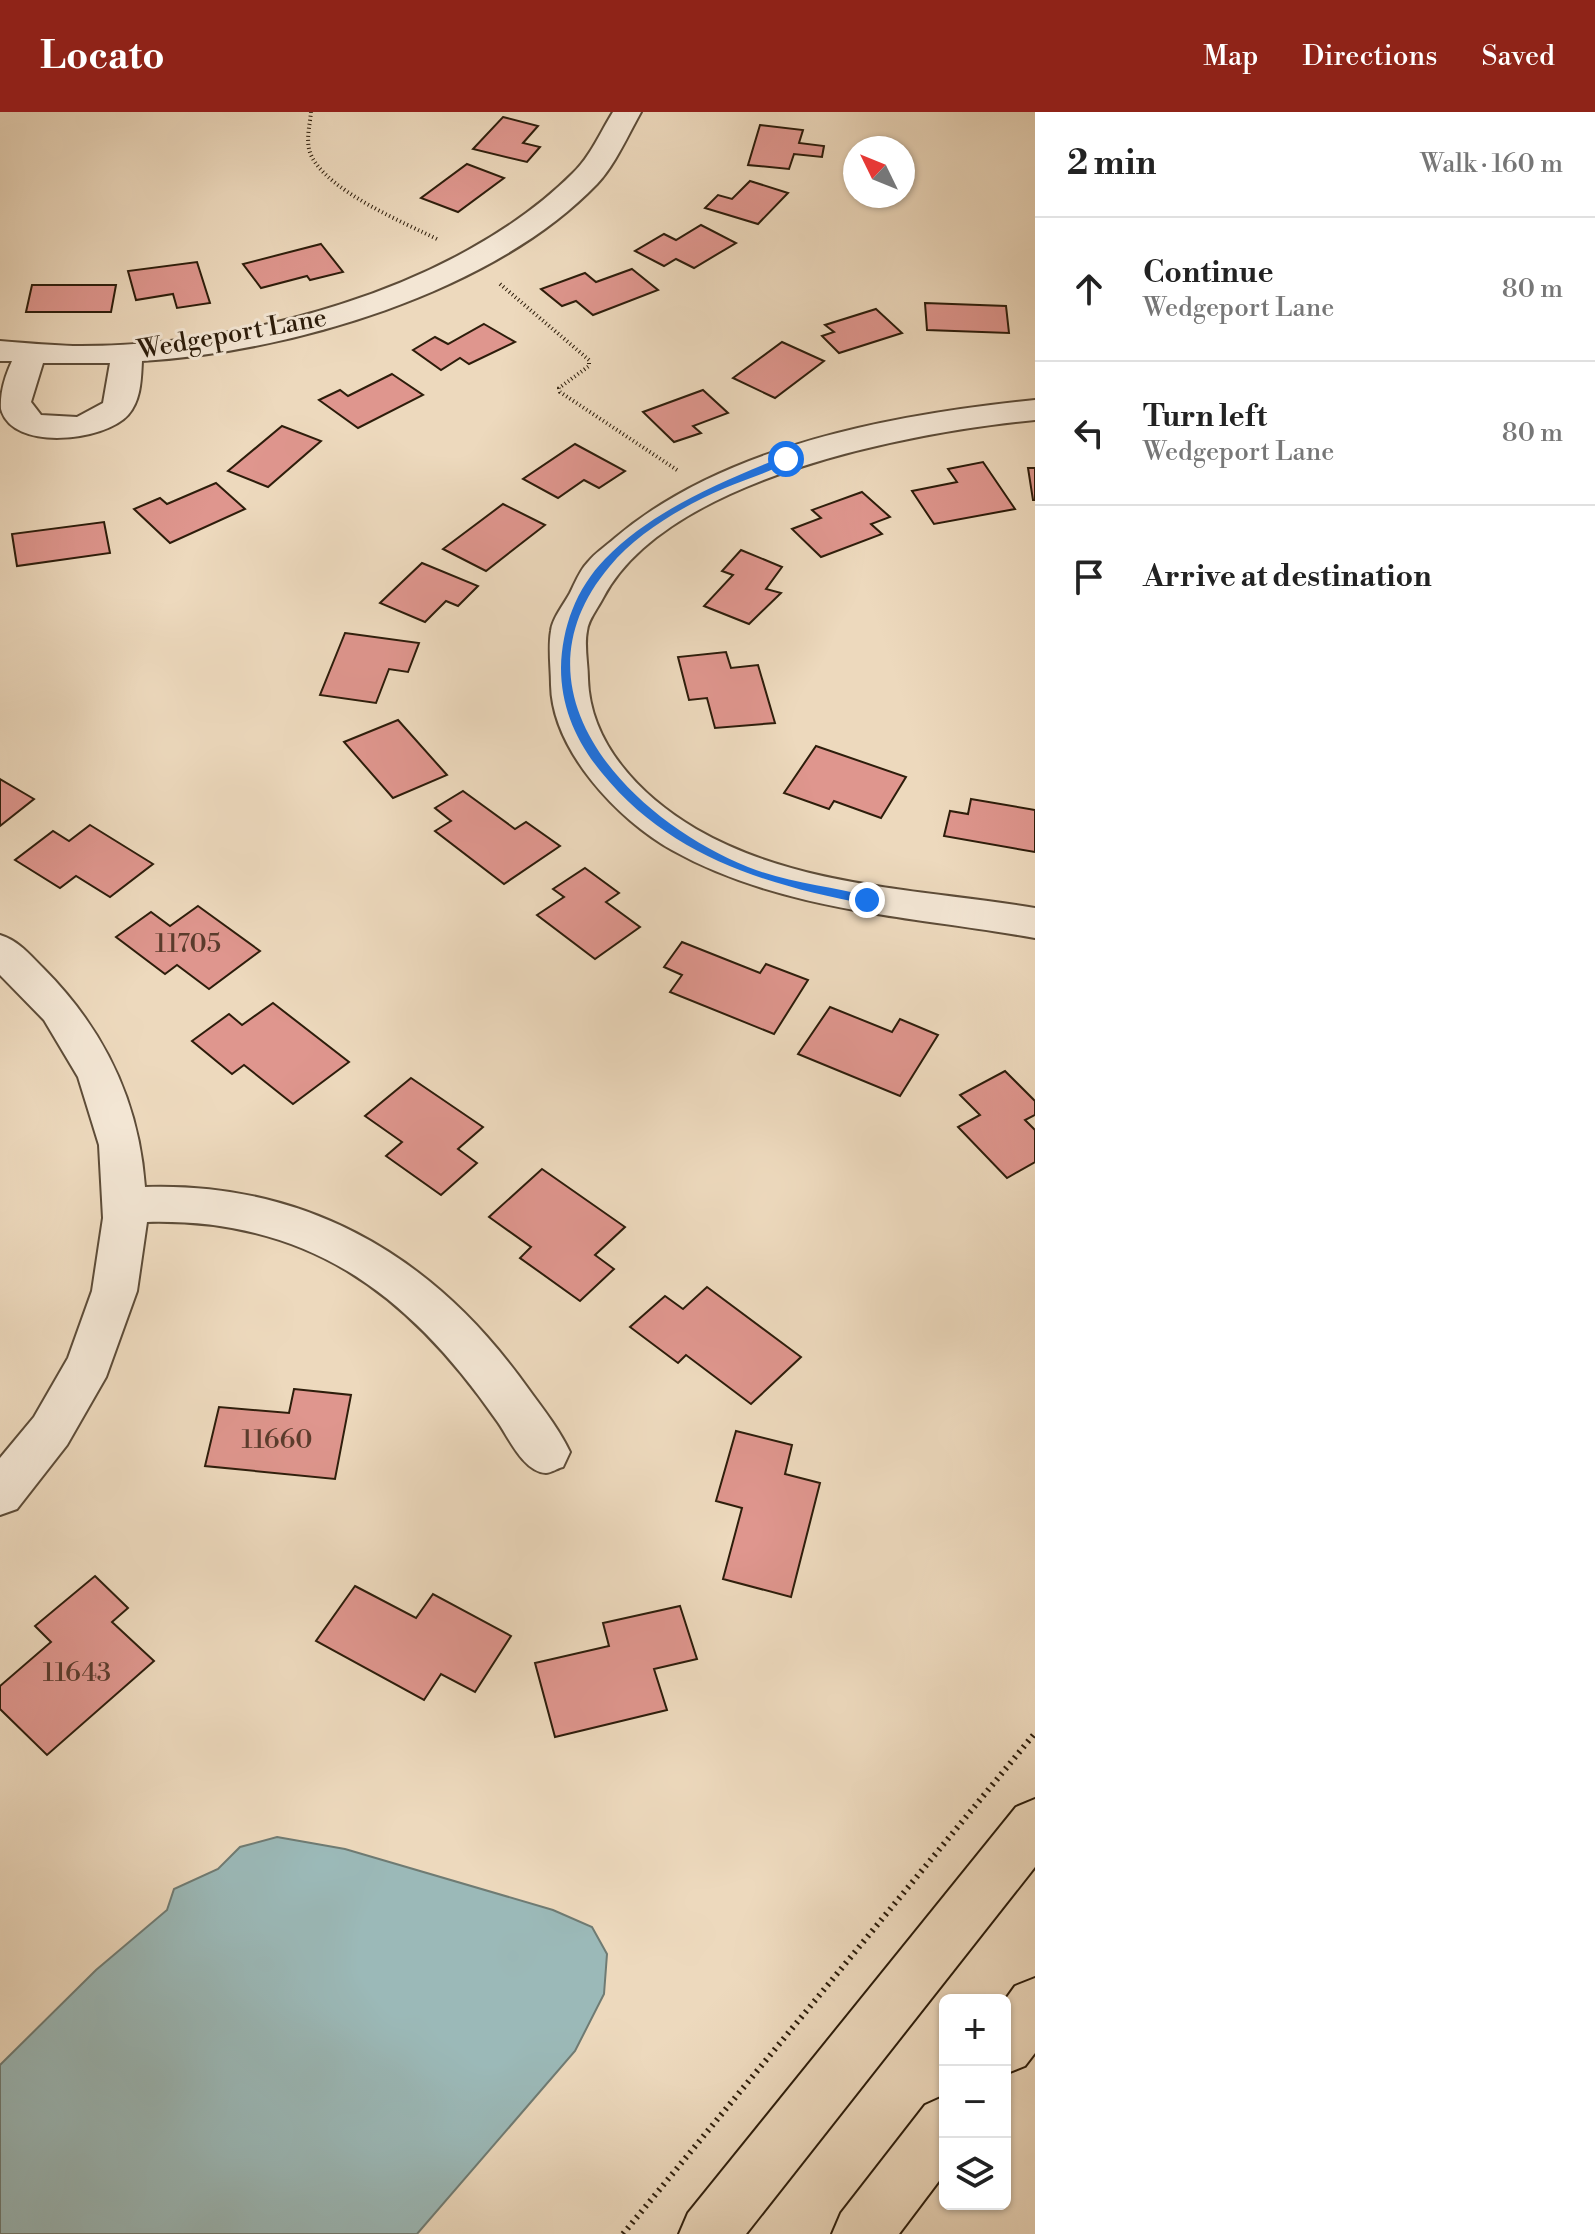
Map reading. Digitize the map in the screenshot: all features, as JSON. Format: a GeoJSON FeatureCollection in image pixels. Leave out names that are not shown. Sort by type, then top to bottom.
{"type":"FeatureCollection","features":[{"type":"Feature","properties":{"kind":"main road"},"geometry":{"type":"LineString","coordinates":[[709,2234],[1035,1825]]}},
{"type":"Feature","properties":{"kind":"main road"},"geometry":{"type":"LineString","coordinates":[[1011,2038],[1035,2006]]}},
{"type":"Feature","properties":{"kind":"main road"},"geometry":{"type":"LineString","coordinates":[[862,2234],[939,2133]]}},
{"type":"Feature","properties":{"kind":"street","name":"Wedgeport Lane"},"geometry":{"type":"LineString","coordinates":[[15,353],[127,353],[195,346],[296,327],[382,301],[448,274],[527,229],[571,194],[605,156],[627,112]]}},
{"type":"Feature","properties":{"kind":"street"},"geometry":{"type":"LineString","coordinates":[[15,353],[18,390],[15,404],[19,414],[31,422],[64,430],[85,427],[114,412],[119,404],[127,353]]}},
{"type":"Feature","properties":{"kind":"street"},"geometry":{"type":"LineString","coordinates":[[1035,410],[963,416],[857,437],[786,459],[708,492],[655,523],[606,564],[575,612],[565,664],[567,687],[580,732],[593,754],[625,794],[681,838],[744,870],[804,888],[1035,923]]}},
{"type":"Feature","properties":{"kind":"street"},"geometry":{"type":"LineString","coordinates":[[0,950],[51,998],[73,1026],[94,1063],[125,1163],[128,1205],[116,1289],[90,1360],[41,1444],[0,1494]]}},
{"type":"Feature","properties":{"kind":"street"},"geometry":{"type":"LineString","coordinates":[[128,1205],[207,1205],[247,1213],[291,1224],[361,1256],[395,1277],[460,1337],[546,1452]]}},
{"type":"Feature","properties":{"kind":"path"},"geometry":{"type":"LineString","coordinates":[[311,112],[310,151],[319,168],[345,188],[442,242]]}},
{"type":"Feature","properties":{"kind":"path"},"geometry":{"type":"LineString","coordinates":[[490,276],[589,360],[589,366],[559,388],[560,392],[685,476]]}},
{"type":"Feature","properties":{"kind":"path"},"geometry":{"type":"LineString","coordinates":[[623,2234],[1035,1733]]}},
{"type":"Feature","properties":{"kind":"water"},"geometry":{"type":"Polygon","coordinates":[[[277,1837],[345,1849],[553,1910],[592,1927],[607,1954],[604,1994],[575,2051],[417,2234],[0,2234],[0,2065],[96,1970],[167,1910],[174,1889],[218,1869],[240,1847],[277,1837]]]}},
{"type":"Feature","properties":{"kind":"building"},"geometry":{"type":"Polygon","coordinates":[[[503,117],[538,126],[523,143],[540,147],[527,162],[473,149],[503,117]]]}},
{"type":"Feature","properties":{"kind":"building"},"geometry":{"type":"Polygon","coordinates":[[[760,125],[803,130],[799,143],[824,146],[822,157],[794,154],[789,169],[748,165],[760,125]]]}},
{"type":"Feature","properties":{"kind":"building"},"geometry":{"type":"Polygon","coordinates":[[[467,164],[504,178],[458,212],[421,198],[467,164]]]}},
{"type":"Feature","properties":{"kind":"building"},"geometry":{"type":"Polygon","coordinates":[[[750,181],[788,193],[758,224],[705,208],[718,195],[732,199],[750,181]]]}},
{"type":"Feature","properties":{"kind":"building"},"geometry":{"type":"Polygon","coordinates":[[[701,225],[736,243],[694,268],[676,259],[664,266],[635,251],[664,234],[676,240],[701,225]]]}},
{"type":"Feature","properties":{"kind":"building"},"geometry":{"type":"Polygon","coordinates":[[[321,244],[343,272],[310,280],[307,276],[261,288],[243,264],[321,244]]]}},
{"type":"Feature","properties":{"kind":"building"},"geometry":{"type":"Polygon","coordinates":[[[197,262],[210,303],[177,308],[173,294],[136,300],[128,271],[197,262]]]}},
{"type":"Feature","properties":{"kind":"building"},"geometry":{"type":"Polygon","coordinates":[[[632,269],[658,290],[593,315],[576,301],[562,306],[541,289],[585,273],[596,282],[632,269]]]}},
{"type":"Feature","properties":{"kind":"building"},"geometry":{"type":"Polygon","coordinates":[[[32,285],[116,285],[111,312],[26,312],[32,285]]]}},
{"type":"Feature","properties":{"kind":"building"},"geometry":{"type":"Polygon","coordinates":[[[925,303],[1006,306],[1009,333],[927,330],[925,303]]]}},
{"type":"Feature","properties":{"kind":"building"},"geometry":{"type":"Polygon","coordinates":[[[876,309],[902,333],[839,353],[822,336],[834,332],[825,325],[876,309]]]}},
{"type":"Feature","properties":{"kind":"building"},"geometry":{"type":"Polygon","coordinates":[[[484,324],[515,342],[469,364],[460,358],[441,370],[413,350],[435,337],[448,344],[484,324]]]}},
{"type":"Feature","properties":{"kind":"building"},"geometry":{"type":"Polygon","coordinates":[[[782,342],[824,361],[775,398],[733,378],[782,342]]]}},
{"type":"Feature","properties":{"kind":"building"},"geometry":{"type":"Polygon","coordinates":[[[392,374],[423,395],[358,428],[319,400],[340,390],[348,396],[392,374]]]}},
{"type":"Feature","properties":{"kind":"building"},"geometry":{"type":"Polygon","coordinates":[[[703,390],[728,413],[693,426],[701,433],[674,442],[643,412],[703,390]]]}},
{"type":"Feature","properties":{"kind":"building"},"geometry":{"type":"Polygon","coordinates":[[[282,426],[321,441],[268,487],[228,471],[282,426]]]}},
{"type":"Feature","properties":{"kind":"building"},"geometry":{"type":"Polygon","coordinates":[[[575,444],[625,471],[599,488],[584,480],[558,498],[523,479],[575,444]]]}},
{"type":"Feature","properties":{"kind":"building"},"geometry":{"type":"Polygon","coordinates":[[[983,462],[1015,509],[934,524],[912,491],[957,482],[948,469],[983,462]]]}},
{"type":"Feature","properties":{"kind":"building"},"geometry":{"type":"Polygon","coordinates":[[[1028,468],[1035,468],[1035,500],[1033,500],[1028,468]]]}},
{"type":"Feature","properties":{"kind":"building"},"geometry":{"type":"Polygon","coordinates":[[[216,483],[245,509],[170,543],[134,509],[160,498],[167,504],[216,483]]]}},
{"type":"Feature","properties":{"kind":"building"},"geometry":{"type":"Polygon","coordinates":[[[862,492],[890,517],[871,524],[882,534],[821,557],[792,529],[821,518],[812,510],[862,492]]]}},
{"type":"Feature","properties":{"kind":"building"},"geometry":{"type":"Polygon","coordinates":[[[503,504],[545,525],[486,571],[443,549],[503,504]]]}},
{"type":"Feature","properties":{"kind":"building"},"geometry":{"type":"Polygon","coordinates":[[[104,522],[110,553],[17,566],[12,534],[104,522]]]}},
{"type":"Feature","properties":{"kind":"building"},"geometry":{"type":"Polygon","coordinates":[[[741,550],[782,567],[766,589],[781,593],[749,624],[704,606],[733,575],[722,571],[741,550]]]}},
{"type":"Feature","properties":{"kind":"building"},"geometry":{"type":"Polygon","coordinates":[[[422,563],[478,586],[458,606],[446,601],[425,622],[380,603],[422,563]]]}},
{"type":"Feature","properties":{"kind":"building"},"geometry":{"type":"Polygon","coordinates":[[[345,633],[419,643],[408,672],[389,669],[376,703],[320,695],[345,633]]]}},
{"type":"Feature","properties":{"kind":"building"},"geometry":{"type":"Polygon","coordinates":[[[726,652],[731,668],[758,665],[775,723],[715,728],[707,698],[689,700],[678,657],[726,652]]]}},
{"type":"Feature","properties":{"kind":"building"},"geometry":{"type":"Polygon","coordinates":[[[398,720],[447,775],[393,798],[344,742],[398,720]]]}},
{"type":"Feature","properties":{"kind":"building"},"geometry":{"type":"Polygon","coordinates":[[[816,746],[906,777],[881,818],[834,801],[829,809],[784,793],[816,746]]]}},
{"type":"Feature","properties":{"kind":"building"},"geometry":{"type":"Polygon","coordinates":[[[0,779],[34,799],[0,826],[0,779]]]}},
{"type":"Feature","properties":{"kind":"building"},"geometry":{"type":"Polygon","coordinates":[[[463,791],[515,829],[526,822],[560,846],[504,884],[435,831],[451,821],[435,808],[463,791]]]}},
{"type":"Feature","properties":{"kind":"building"},"geometry":{"type":"Polygon","coordinates":[[[971,799],[1035,810],[1035,852],[944,836],[950,811],[968,814],[971,799]]]}},
{"type":"Feature","properties":{"kind":"building"},"geometry":{"type":"Polygon","coordinates":[[[90,825],[153,864],[110,897],[76,876],[60,888],[15,860],[53,831],[69,841],[90,825]]]}},
{"type":"Feature","properties":{"kind":"building"},"geometry":{"type":"Polygon","coordinates":[[[585,868],[619,893],[606,902],[640,927],[595,959],[537,915],[564,897],[553,889],[585,868]]]}},
{"type":"Feature","properties":{"kind":"building"},"geometry":{"type":"Polygon","coordinates":[[[198,906],[260,951],[209,989],[177,965],[165,974],[116,937],[151,912],[170,926],[198,906]]]}},
{"type":"Feature","properties":{"kind":"building"},"geometry":{"type":"Polygon","coordinates":[[[682,942],[760,973],[766,964],[808,980],[774,1034],[670,992],[682,975],[664,967],[682,942]]]}},
{"type":"Feature","properties":{"kind":"building"},"geometry":{"type":"Polygon","coordinates":[[[273,1003],[349,1062],[293,1104],[244,1065],[232,1074],[192,1041],[229,1014],[242,1025],[273,1003]]]}},
{"type":"Feature","properties":{"kind":"building"},"geometry":{"type":"Polygon","coordinates":[[[830,1007],[892,1032],[900,1019],[938,1035],[900,1096],[798,1054],[830,1007]]]}},
{"type":"Feature","properties":{"kind":"building"},"geometry":{"type":"Polygon","coordinates":[[[1005,1071],[1035,1101],[1035,1115],[1025,1120],[1035,1130],[1035,1162],[1007,1178],[958,1127],[980,1115],[960,1095],[1005,1071]]]}},
{"type":"Feature","properties":{"kind":"building"},"geometry":{"type":"Polygon","coordinates":[[[411,1078],[483,1127],[458,1149],[477,1163],[441,1195],[386,1156],[402,1142],[365,1116],[411,1078]]]}},
{"type":"Feature","properties":{"kind":"building"},"geometry":{"type":"Polygon","coordinates":[[[542,1169],[625,1227],[595,1255],[614,1269],[580,1301],[520,1258],[531,1247],[489,1217],[542,1169]]]}},
{"type":"Feature","properties":{"kind":"building"},"geometry":{"type":"Polygon","coordinates":[[[707,1287],[801,1357],[751,1404],[686,1355],[678,1363],[630,1327],[665,1296],[683,1309],[707,1287]]]}},
{"type":"Feature","properties":{"kind":"building"},"geometry":{"type":"Polygon","coordinates":[[[294,1389],[351,1395],[335,1479],[205,1466],[219,1407],[289,1413],[294,1389]]]}},
{"type":"Feature","properties":{"kind":"building"},"geometry":{"type":"Polygon","coordinates":[[[736,1431],[792,1445],[785,1474],[820,1483],[791,1597],[723,1579],[742,1508],[716,1501],[736,1431]]]}},
{"type":"Feature","properties":{"kind":"building"},"geometry":{"type":"Polygon","coordinates":[[[95,1576],[128,1608],[112,1622],[154,1661],[47,1755],[0,1709],[0,1686],[51,1642],[35,1626],[95,1576]]]}},
{"type":"Feature","properties":{"kind":"building"},"geometry":{"type":"Polygon","coordinates":[[[355,1586],[416,1618],[433,1594],[511,1636],[475,1692],[441,1674],[424,1700],[316,1641],[355,1586]]]}},
{"type":"Feature","properties":{"kind":"building"},"geometry":{"type":"Polygon","coordinates":[[[680,1606],[697,1659],[654,1669],[667,1710],[555,1737],[535,1663],[609,1646],[603,1623],[680,1606]]]}},
{"type":"Feature","properties":{"kind":"route"},"geometry":{"type":"LineString","coordinates":[[786,459],[742,476],[679,508],[631,541],[606,564],[575,612],[567,642],[567,687],[580,732],[593,754],[625,794],[647,815],[681,838],[744,870],[804,888],[867,900]]}}]}
